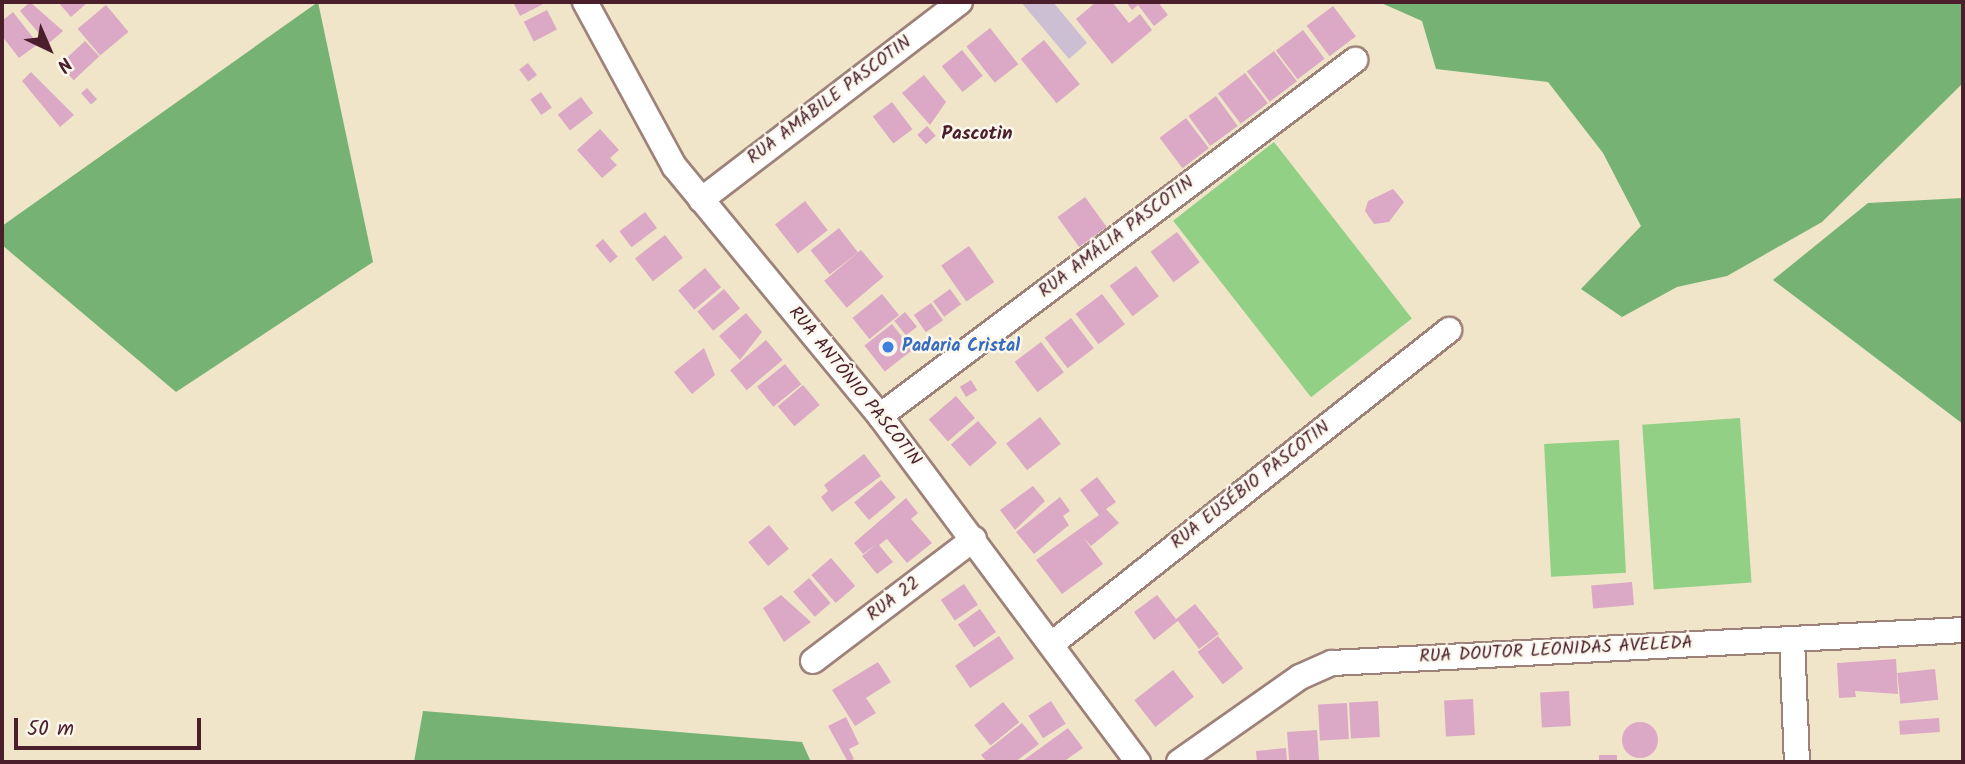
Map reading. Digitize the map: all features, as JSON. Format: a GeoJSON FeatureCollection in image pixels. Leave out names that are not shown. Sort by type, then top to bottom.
{"type":"FeatureCollection","features":[{"type":"Feature","properties":{"kind":"street","name":"RUA ANTÔNIO PASCOTIN"},"geometry":{"type":"LineString","coordinates":[[585,2],[623,81],[701,200],[880,416],[1054,643],[1138,762]]}},
{"type":"Feature","properties":{"kind":"street","name":"RUA AMÁBILE PASCOTIN"},"geometry":{"type":"LineString","coordinates":[[701,200],[960,2]]}},
{"type":"Feature","properties":{"kind":"street","name":"RUA AMÁLIA PASCOTIN"},"geometry":{"type":"LineString","coordinates":[[880,416],[1355,60]]}},
{"type":"Feature","properties":{"kind":"street","name":"RUA EUSÉBIO PASCOTIN"},"geometry":{"type":"LineString","coordinates":[[1054,643],[1449,330]]}},
{"type":"Feature","properties":{"kind":"street","name":"RUA 22"},"geometry":{"type":"LineString","coordinates":[[813,661],[974,539]]}},
{"type":"Feature","properties":{"kind":"street","name":"RUA DOUTOR LEONIDAS AVELEDA"},"geometry":{"type":"LineString","coordinates":[[1178,762],[1300,677],[1332,663],[1963,630]]}},
{"type":"Feature","properties":{"kind":"street"},"geometry":{"type":"LineString","coordinates":[[1792,639],[1797,762]]}},
{"type":"Feature","properties":{"kind":"shaded area"},"geometry":{"type":"Polygon","coordinates":[[[1021,2],[1053,2],[1087,43],[1069,59],[1021,2]]]}},
{"type":"Feature","properties":{"kind":"green space"},"geometry":{"type":"Polygon","coordinates":[[[318,2],[373,262],[176,392],[2,245],[2,226],[318,2]]]}},
{"type":"Feature","properties":{"kind":"green space"},"geometry":{"type":"Polygon","coordinates":[[[1379,2],[1963,2],[1963,83],[1822,222],[1727,276],[1677,287],[1622,317],[1581,289],[1641,226],[1603,153],[1548,82],[1436,69],[1422,21],[1379,2]]]}},
{"type":"Feature","properties":{"kind":"green space"},"geometry":{"type":"Polygon","coordinates":[[[1274,142],[1412,319],[1311,397],[1173,221],[1274,142]]]}},
{"type":"Feature","properties":{"kind":"green space"},"geometry":{"type":"Polygon","coordinates":[[[1963,198],[1963,424],[1773,280],[1868,203],[1963,198]]]}},
{"type":"Feature","properties":{"kind":"green space"},"geometry":{"type":"Polygon","coordinates":[[[1740,418],[1752,583],[1654,589],[1642,425],[1740,418]]]}},
{"type":"Feature","properties":{"kind":"green space"},"geometry":{"type":"Polygon","coordinates":[[[1619,440],[1626,573],[1551,577],[1544,444],[1619,440]]]}},
{"type":"Feature","properties":{"kind":"green space"},"geometry":{"type":"Polygon","coordinates":[[[423,711],[802,742],[811,762],[414,762],[423,711]]]}},
{"type":"Feature","properties":{"kind":"building"},"geometry":{"type":"Polygon","coordinates":[[[30,2],[63,31],[48,44],[20,11],[30,2]]]}},
{"type":"Feature","properties":{"kind":"building"},"geometry":{"type":"Polygon","coordinates":[[[58,2],[88,2],[71,17],[58,2]]]}},
{"type":"Feature","properties":{"kind":"building"},"geometry":{"type":"Polygon","coordinates":[[[513,2],[547,2],[520,16],[513,2]]]}},
{"type":"Feature","properties":{"kind":"building"},"geometry":{"type":"Polygon","coordinates":[[[1096,2],[1112,2],[1129,23],[1140,14],[1152,30],[1112,64],[1076,19],[1096,2]]]}},
{"type":"Feature","properties":{"kind":"building"},"geometry":{"type":"Polygon","coordinates":[[[1126,2],[1158,2],[1168,15],[1154,26],[1138,5],[1132,10],[1126,2]]]}},
{"type":"Feature","properties":{"kind":"building"},"geometry":{"type":"Polygon","coordinates":[[[106,5],[128,32],[100,56],[78,29],[106,5]]]}},
{"type":"Feature","properties":{"kind":"building"},"geometry":{"type":"Polygon","coordinates":[[[1333,6],[1356,36],[1330,56],[1307,26],[1333,6]]]}},
{"type":"Feature","properties":{"kind":"building"},"geometry":{"type":"Polygon","coordinates":[[[547,10],[557,30],[534,41],[524,22],[547,10]]]}},
{"type":"Feature","properties":{"kind":"building"},"geometry":{"type":"Polygon","coordinates":[[[13,12],[38,44],[19,58],[2,36],[2,21],[13,12]]]}},
{"type":"Feature","properties":{"kind":"building"},"geometry":{"type":"Polygon","coordinates":[[[990,28],[1018,64],[995,83],[966,46],[990,28]]]}},
{"type":"Feature","properties":{"kind":"building"},"geometry":{"type":"Polygon","coordinates":[[[1303,30],[1325,59],[1298,79],[1276,50],[1303,30]]]}},
{"type":"Feature","properties":{"kind":"building"},"geometry":{"type":"Polygon","coordinates":[[[1044,40],[1080,84],[1057,103],[1021,59],[1044,40]]]}},
{"type":"Feature","properties":{"kind":"building"},"geometry":{"type":"Polygon","coordinates":[[[85,41],[99,56],[74,80],[59,65],[85,41]]]}},
{"type":"Feature","properties":{"kind":"building"},"geometry":{"type":"Polygon","coordinates":[[[962,50],[983,76],[963,92],[942,66],[962,50]]]}},
{"type":"Feature","properties":{"kind":"building"},"geometry":{"type":"Polygon","coordinates":[[[1274,51],[1297,81],[1270,102],[1247,71],[1274,51]]]}},
{"type":"Feature","properties":{"kind":"building"},"geometry":{"type":"Polygon","coordinates":[[[528,63],[537,75],[528,82],[519,70],[528,63]]]}},
{"type":"Feature","properties":{"kind":"building"},"geometry":{"type":"Polygon","coordinates":[[[31,72],[74,115],[60,127],[22,81],[31,72]]]}},
{"type":"Feature","properties":{"kind":"building"},"geometry":{"type":"Polygon","coordinates":[[[1245,73],[1268,103],[1241,124],[1218,93],[1245,73]]]}},
{"type":"Feature","properties":{"kind":"building"},"geometry":{"type":"Polygon","coordinates":[[[924,75],[946,102],[930,125],[902,93],[924,75]]]}},
{"type":"Feature","properties":{"kind":"building"},"geometry":{"type":"Polygon","coordinates":[[[87,88],[97,99],[91,105],[81,93],[87,88]]]}},
{"type":"Feature","properties":{"kind":"building"},"geometry":{"type":"Polygon","coordinates":[[[541,92],[552,108],[541,115],[530,99],[541,92]]]}},
{"type":"Feature","properties":{"kind":"building"},"geometry":{"type":"Polygon","coordinates":[[[1216,96],[1238,126],[1210,146],[1188,116],[1216,96]]]}},
{"type":"Feature","properties":{"kind":"building"},"geometry":{"type":"Polygon","coordinates":[[[581,97],[593,113],[570,130],[558,114],[581,97]]]}},
{"type":"Feature","properties":{"kind":"building"},"geometry":{"type":"Polygon","coordinates":[[[892,102],[912,129],[893,144],[873,116],[892,102]]]}},
{"type":"Feature","properties":{"kind":"building"},"geometry":{"type":"Polygon","coordinates":[[[1186,118],[1209,148],[1183,168],[1160,138],[1186,118]]]}},
{"type":"Feature","properties":{"kind":"building"},"geometry":{"type":"Polygon","coordinates":[[[927,126],[936,136],[926,144],[917,135],[927,126]]]}},
{"type":"Feature","properties":{"kind":"building"},"geometry":{"type":"Polygon","coordinates":[[[600,129],[619,150],[610,158],[617,165],[602,178],[577,150],[600,129]]]}},
{"type":"Feature","properties":{"kind":"building"},"geometry":{"type":"Polygon","coordinates":[[[1393,189],[1404,202],[1389,222],[1374,224],[1365,211],[1368,201],[1393,189]]]}},
{"type":"Feature","properties":{"kind":"building"},"geometry":{"type":"Polygon","coordinates":[[[1085,197],[1107,227],[1079,247],[1057,217],[1085,197]]]}},
{"type":"Feature","properties":{"kind":"building"},"geometry":{"type":"Polygon","coordinates":[[[805,201],[828,230],[798,254],[775,224],[805,201]]]}},
{"type":"Feature","properties":{"kind":"building"},"geometry":{"type":"Polygon","coordinates":[[[645,212],[657,228],[631,247],[619,231],[645,212]]]}},
{"type":"Feature","properties":{"kind":"building"},"geometry":{"type":"Polygon","coordinates":[[[839,228],[858,252],[830,275],[811,250],[839,228]]]}},
{"type":"Feature","properties":{"kind":"building"},"geometry":{"type":"Polygon","coordinates":[[[1177,232],[1200,262],[1174,282],[1151,252],[1177,232]]]}},
{"type":"Feature","properties":{"kind":"building"},"geometry":{"type":"Polygon","coordinates":[[[665,235],[683,258],[653,281],[635,258],[665,235]]]}},
{"type":"Feature","properties":{"kind":"building"},"geometry":{"type":"Polygon","coordinates":[[[603,239],[618,257],[610,263],[595,245],[603,239]]]}},
{"type":"Feature","properties":{"kind":"building"},"geometry":{"type":"Polygon","coordinates":[[[969,246],[994,282],[966,302],[941,266],[969,246]]]}},
{"type":"Feature","properties":{"kind":"building"},"geometry":{"type":"Polygon","coordinates":[[[861,250],[883,277],[847,308],[824,281],[861,250]]]}},
{"type":"Feature","properties":{"kind":"building"},"geometry":{"type":"Polygon","coordinates":[[[1136,266],[1159,296],[1133,316],[1110,286],[1136,266]]]}},
{"type":"Feature","properties":{"kind":"building"},"geometry":{"type":"Polygon","coordinates":[[[705,268],[721,287],[694,310],[678,290],[705,268]]]}},
{"type":"Feature","properties":{"kind":"building"},"geometry":{"type":"Polygon","coordinates":[[[724,289],[740,308],[713,331],[697,311],[724,289]]]}},
{"type":"Feature","properties":{"kind":"building"},"geometry":{"type":"Polygon","coordinates":[[[950,289],[961,304],[944,317],[933,301],[950,289]]]}},
{"type":"Feature","properties":{"kind":"building"},"geometry":{"type":"Polygon","coordinates":[[[882,294],[899,315],[869,339],[852,318],[882,294]]]}},
{"type":"Feature","properties":{"kind":"building"},"geometry":{"type":"Polygon","coordinates":[[[1102,294],[1125,324],[1099,344],[1076,314],[1102,294]]]}},
{"type":"Feature","properties":{"kind":"building"},"geometry":{"type":"Polygon","coordinates":[[[931,303],[943,320],[926,332],[914,315],[931,303]]]}},
{"type":"Feature","properties":{"kind":"building"},"geometry":{"type":"Polygon","coordinates":[[[905,312],[917,327],[906,336],[894,321],[905,312]]]}},
{"type":"Feature","properties":{"kind":"building"},"geometry":{"type":"Polygon","coordinates":[[[746,313],[762,332],[740,360],[719,336],[746,313]]]}},
{"type":"Feature","properties":{"kind":"building"},"geometry":{"type":"Polygon","coordinates":[[[1071,318],[1094,348],[1068,368],[1045,338],[1071,318]]]}},
{"type":"Feature","properties":{"kind":"building","name":"Padaria Cristal"},"geometry":{"type":"Polygon","coordinates":[[[892,324],[912,350],[885,372],[864,346],[892,324]]]}},
{"type":"Feature","properties":{"kind":"building"},"geometry":{"type":"Polygon","coordinates":[[[766,340],[783,360],[747,390],[730,370],[766,340]]]}},
{"type":"Feature","properties":{"kind":"building"},"geometry":{"type":"Polygon","coordinates":[[[1041,342],[1064,372],[1038,392],[1015,362],[1041,342]]]}},
{"type":"Feature","properties":{"kind":"building"},"geometry":{"type":"Polygon","coordinates":[[[704,348],[715,375],[692,394],[674,372],[704,348]]]}},
{"type":"Feature","properties":{"kind":"building"},"geometry":{"type":"Polygon","coordinates":[[[785,364],[801,384],[773,407],[757,387],[785,364]]]}},
{"type":"Feature","properties":{"kind":"building"},"geometry":{"type":"Polygon","coordinates":[[[971,380],[977,390],[966,397],[960,387],[971,380]]]}},
{"type":"Feature","properties":{"kind":"building"},"geometry":{"type":"Polygon","coordinates":[[[803,385],[820,405],[794,426],[778,406],[803,385]]]}},
{"type":"Feature","properties":{"kind":"building"},"geometry":{"type":"Polygon","coordinates":[[[956,396],[975,418],[948,442],[929,420],[956,396]]]}},
{"type":"Feature","properties":{"kind":"building"},"geometry":{"type":"Polygon","coordinates":[[[1040,417],[1061,444],[1027,470],[1006,443],[1040,417]]]}},
{"type":"Feature","properties":{"kind":"building"},"geometry":{"type":"Polygon","coordinates":[[[978,421],[997,443],[970,467],[951,445],[978,421]]]}},
{"type":"Feature","properties":{"kind":"building"},"geometry":{"type":"Polygon","coordinates":[[[864,454],[881,476],[832,512],[821,497],[828,491],[824,485],[864,454]]]}},
{"type":"Feature","properties":{"kind":"building"},"geometry":{"type":"Polygon","coordinates":[[[1097,477],[1116,502],[1106,509],[1119,523],[1091,546],[1083,537],[1103,564],[1062,594],[1036,560],[1099,515],[1080,490],[1097,477]]]}},
{"type":"Feature","properties":{"kind":"building"},"geometry":{"type":"Polygon","coordinates":[[[881,480],[896,498],[869,520],[854,502],[881,480]]]}},
{"type":"Feature","properties":{"kind":"building"},"geometry":{"type":"Polygon","coordinates":[[[1033,486],[1045,501],[1015,530],[1000,510],[1033,486]]]}},
{"type":"Feature","properties":{"kind":"building"},"geometry":{"type":"Polygon","coordinates":[[[1060,497],[1070,511],[1063,516],[1069,525],[1034,554],[1016,532],[1060,497]]]}},
{"type":"Feature","properties":{"kind":"building"},"geometry":{"type":"Polygon","coordinates":[[[906,498],[918,513],[911,519],[932,543],[907,563],[887,539],[879,545],[893,562],[877,574],[862,556],[878,543],[863,554],[854,543],[906,498]]]}},
{"type":"Feature","properties":{"kind":"building"},"geometry":{"type":"Polygon","coordinates":[[[769,525],[789,549],[768,566],[748,542],[769,525]]]}},
{"type":"Feature","properties":{"kind":"building"},"geometry":{"type":"Polygon","coordinates":[[[831,558],[855,586],[836,603],[811,575],[831,558]]]}},
{"type":"Feature","properties":{"kind":"building"},"geometry":{"type":"Polygon","coordinates":[[[809,578],[831,603],[815,617],[793,592],[809,578]]]}},
{"type":"Feature","properties":{"kind":"building"},"geometry":{"type":"Polygon","coordinates":[[[1632,582],[1634,605],[1593,608],[1591,586],[1632,582]]]}},
{"type":"Feature","properties":{"kind":"building"},"geometry":{"type":"Polygon","coordinates":[[[964,584],[978,605],[955,620],[941,600],[964,584]]]}},
{"type":"Feature","properties":{"kind":"building"},"geometry":{"type":"Polygon","coordinates":[[[781,595],[811,622],[784,642],[763,608],[781,595]]]}},
{"type":"Feature","properties":{"kind":"building"},"geometry":{"type":"Polygon","coordinates":[[[1157,595],[1176,619],[1195,604],[1219,634],[1199,649],[1178,621],[1154,640],[1134,612],[1157,595]]]}},
{"type":"Feature","properties":{"kind":"building"},"geometry":{"type":"Polygon","coordinates":[[[980,609],[996,632],[974,647],[958,624],[980,609]]]}},
{"type":"Feature","properties":{"kind":"building"},"geometry":{"type":"Polygon","coordinates":[[[999,636],[1014,658],[970,688],[955,666],[999,636]]]}},
{"type":"Feature","properties":{"kind":"building"},"geometry":{"type":"Polygon","coordinates":[[[1218,636],[1243,668],[1223,684],[1198,652],[1218,636]]]}},
{"type":"Feature","properties":{"kind":"building"},"geometry":{"type":"Polygon","coordinates":[[[1896,659],[1898,694],[1855,691],[1856,697],[1839,698],[1837,663],[1896,659]]]}},
{"type":"Feature","properties":{"kind":"building"},"geometry":{"type":"Polygon","coordinates":[[[878,662],[891,682],[866,698],[876,713],[855,726],[832,690],[878,662]]]}},
{"type":"Feature","properties":{"kind":"building"},"geometry":{"type":"Polygon","coordinates":[[[1935,669],[1938,700],[1900,704],[1897,673],[1935,669]]]}},
{"type":"Feature","properties":{"kind":"building"},"geometry":{"type":"Polygon","coordinates":[[[1173,670],[1194,697],[1155,727],[1134,700],[1173,670]]]}},
{"type":"Feature","properties":{"kind":"building"},"geometry":{"type":"Polygon","coordinates":[[[1569,691],[1571,726],[1542,727],[1540,693],[1569,691]]]}},
{"type":"Feature","properties":{"kind":"building"},"geometry":{"type":"Polygon","coordinates":[[[1473,699],[1475,735],[1446,736],[1444,701],[1473,699]]]}},
{"type":"Feature","properties":{"kind":"building"},"geometry":{"type":"Polygon","coordinates":[[[1051,701],[1066,724],[1043,738],[1028,716],[1051,701]]]}},
{"type":"Feature","properties":{"kind":"building"},"geometry":{"type":"Polygon","coordinates":[[[1378,701],[1380,737],[1351,738],[1349,703],[1378,701]]]}},
{"type":"Feature","properties":{"kind":"building"},"geometry":{"type":"Polygon","coordinates":[[[1003,702],[1019,722],[991,745],[974,725],[1003,702]]]}},
{"type":"Feature","properties":{"kind":"building"},"geometry":{"type":"Polygon","coordinates":[[[1347,703],[1349,739],[1320,740],[1318,705],[1347,703]]]}},
{"type":"Feature","properties":{"kind":"building"},"geometry":{"type":"Polygon","coordinates":[[[846,717],[859,744],[849,749],[854,759],[848,762],[828,726],[846,717]]]}},
{"type":"Feature","properties":{"kind":"building"},"geometry":{"type":"Polygon","coordinates":[[[1939,718],[1940,732],[1900,735],[1899,721],[1939,718]]]}},
{"type":"Feature","properties":{"kind":"building"},"geometry":{"type":"Polygon","coordinates":[[[1640,722],[1652,728],[1658,740],[1652,752],[1640,758],[1628,752],[1622,740],[1628,728],[1640,722]]]}},
{"type":"Feature","properties":{"kind":"building"},"geometry":{"type":"Polygon","coordinates":[[[1022,723],[1039,744],[1015,762],[987,762],[981,755],[1022,723]]]}},
{"type":"Feature","properties":{"kind":"building"},"geometry":{"type":"Polygon","coordinates":[[[1068,728],[1083,748],[1063,762],[1021,762],[1068,728]]]}},
{"type":"Feature","properties":{"kind":"building"},"geometry":{"type":"Polygon","coordinates":[[[1317,730],[1319,762],[1289,762],[1287,732],[1317,730]]]}},
{"type":"Feature","properties":{"kind":"building"},"geometry":{"type":"Polygon","coordinates":[[[1286,748],[1287,762],[1257,762],[1256,751],[1286,748]]]}},
{"type":"Feature","properties":{"kind":"building"},"geometry":{"type":"Polygon","coordinates":[[[1599,755],[1617,755],[1617,762],[1599,762],[1599,755]]]}},
{"type":"Feature","properties":{"kind":"place","name":"Padaria Cristal"},"geometry":{"type":"Point","coordinates":[888,347]}},
{"type":"Feature","properties":{"kind":"district","name":"Pascotin"},"geometry":{"type":"Point","coordinates":[977,135]}}]}
